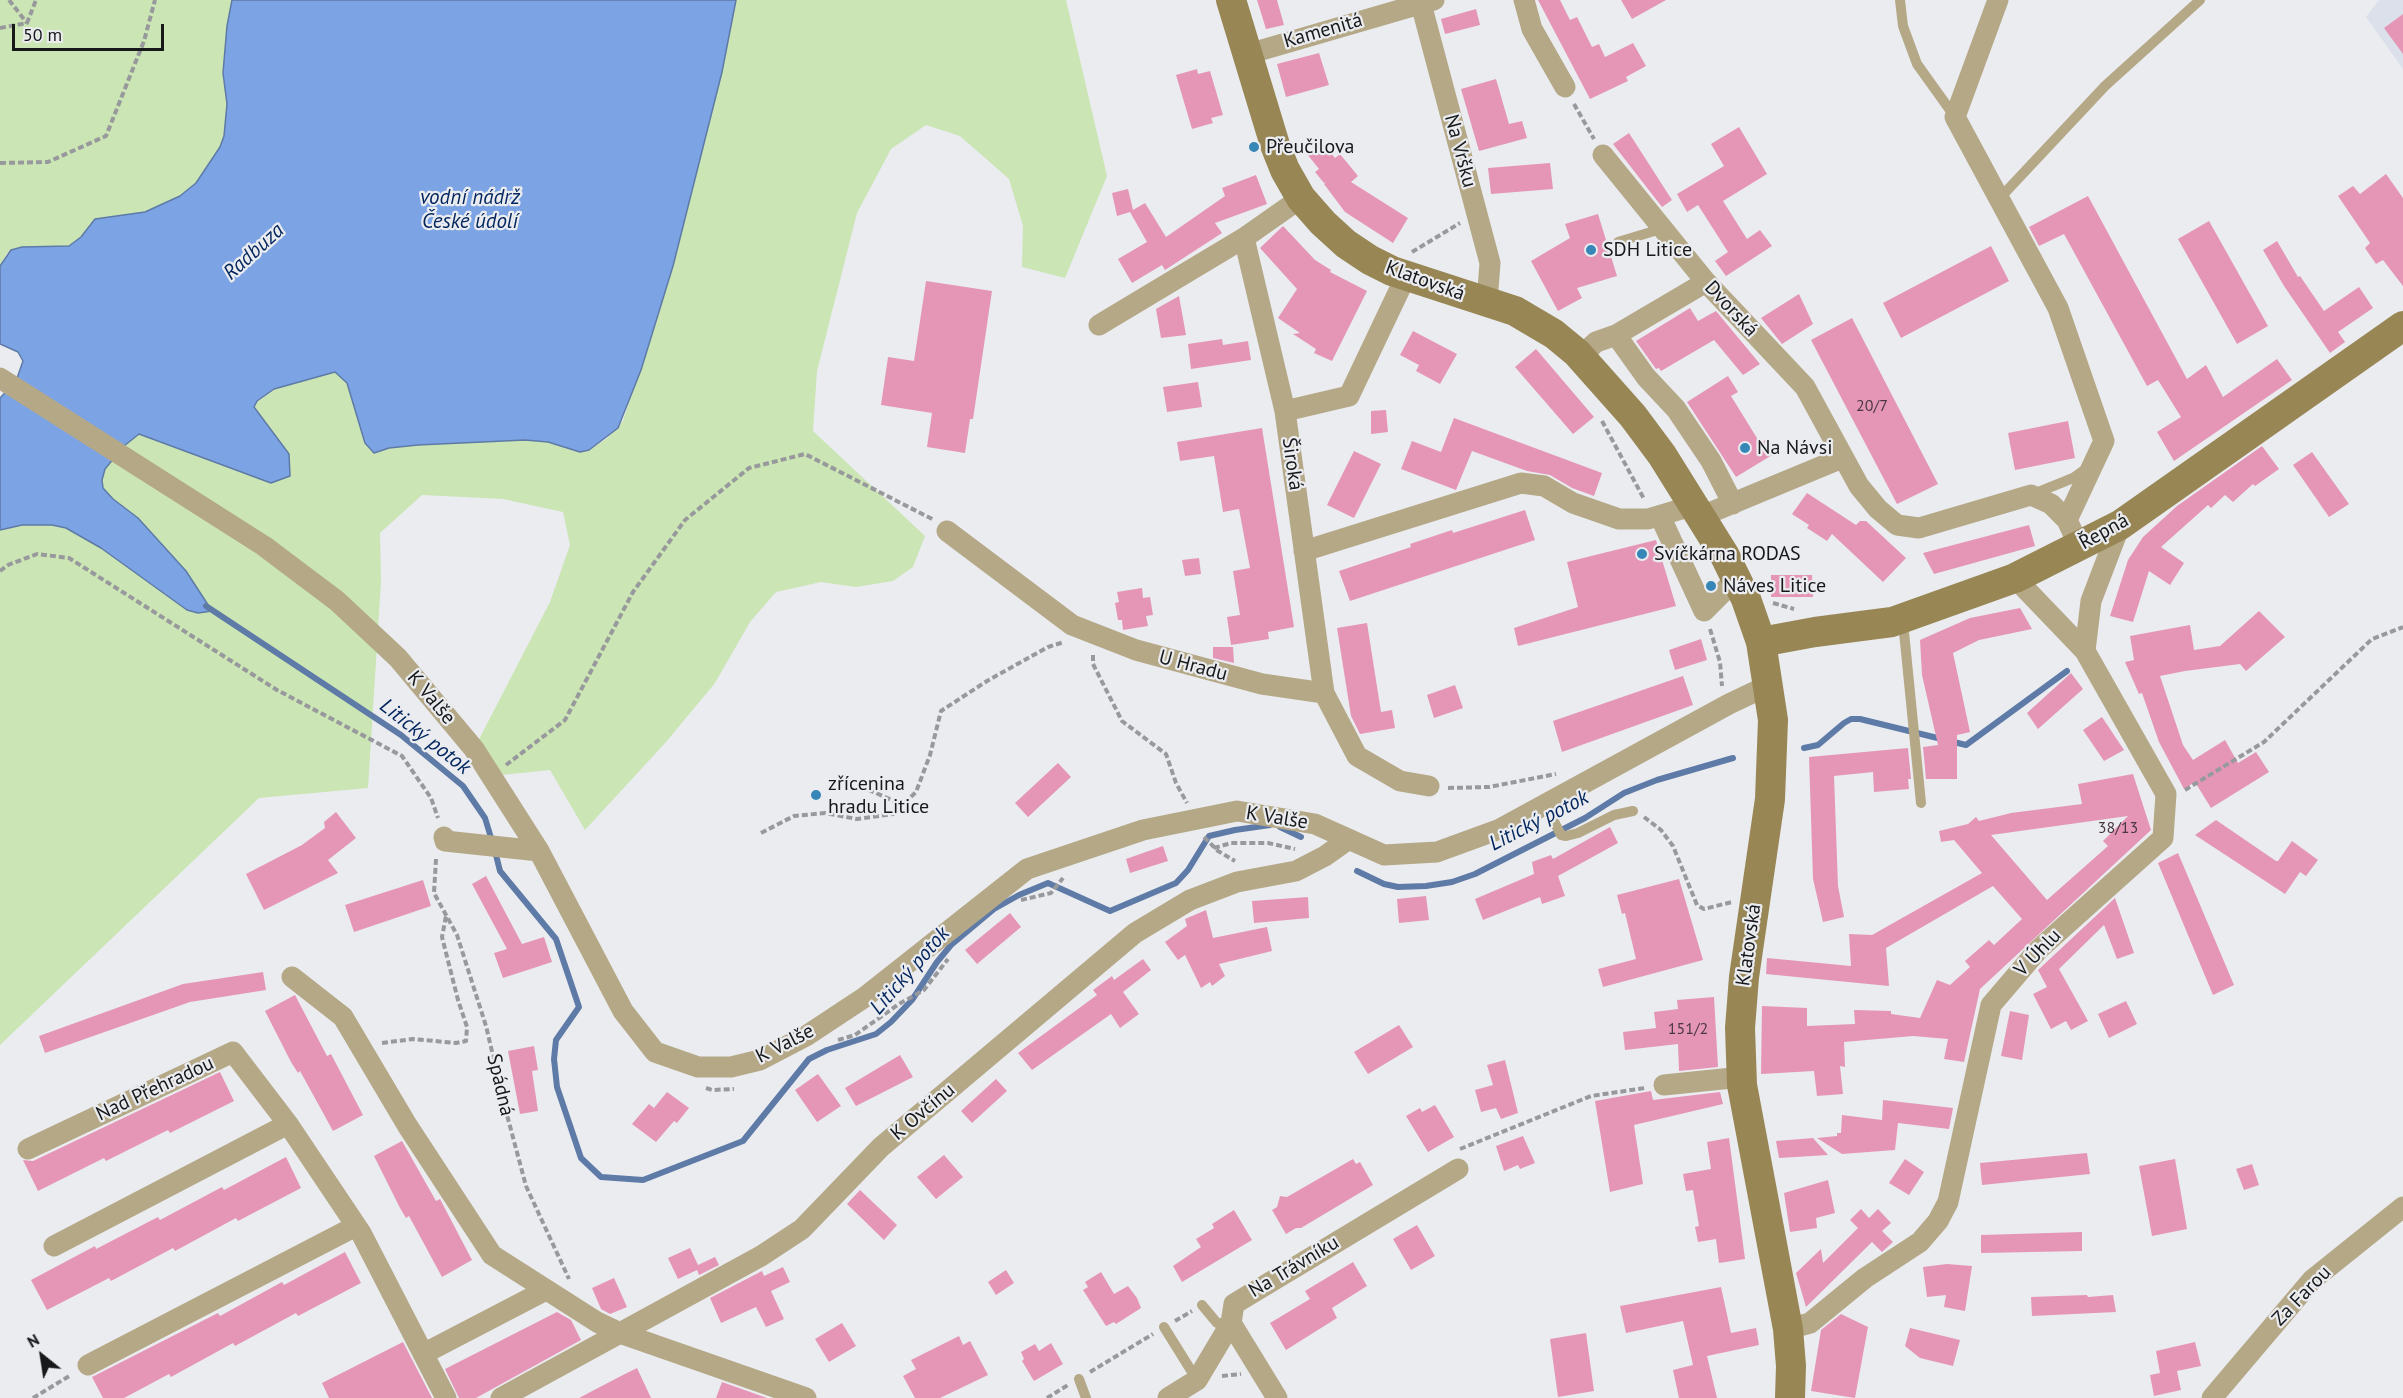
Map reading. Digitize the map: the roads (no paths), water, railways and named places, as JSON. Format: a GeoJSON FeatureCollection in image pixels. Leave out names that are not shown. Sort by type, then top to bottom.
{"type":"FeatureCollection","features":[{"type":"Feature","properties":{"kind":"main road","name":"Klatovská"},"geometry":{"type":"LineString","coordinates":[[1231,0],[1275,145],[1301,198],[1346,244],[1370,260],[1405,267],[1486,302],[1515,311],[1554,334],[1580,357],[1633,416],[1698,511],[1736,579],[1752,615],[1761,642],[1773,720],[1770,799],[1744,976],[1740,1028],[1742,1077],[1788,1329],[1791,1366],[1790,1398]]}},
{"type":"Feature","properties":{"kind":"main road","name":"Řepná"},"geometry":{"type":"LineString","coordinates":[[1761,642],[1892,622],[2015,578],[2073,533],[2120,525],[2403,326]]}},
{"type":"Feature","properties":{"kind":"street"},"geometry":{"type":"LineString","coordinates":[[1524,0],[1532,29],[1565,87]]}},
{"type":"Feature","properties":{"kind":"street"},"geometry":{"type":"LineString","coordinates":[[1998,0],[1955,117],[2058,308],[2104,441],[2094,462],[2073,533]]}},
{"type":"Feature","properties":{"kind":"street","name":"Kamenitá"},"geometry":{"type":"LineString","coordinates":[[1248,54],[1425,1]]}},
{"type":"Feature","properties":{"kind":"street","name":"Na Vršku"},"geometry":{"type":"LineString","coordinates":[[1425,1],[1490,263],[1486,302]]}},
{"type":"Feature","properties":{"kind":"street","name":"Dvorská"},"geometry":{"type":"LineString","coordinates":[[1603,155],[1706,282],[1805,387],[1859,486],[1878,509],[1897,525],[1919,528],[2031,495]]}},
{"type":"Feature","properties":{"kind":"street"},"geometry":{"type":"LineString","coordinates":[[1100,325],[1244,238],[1301,198]]}},
{"type":"Feature","properties":{"kind":"street","name":"Široká"},"geometry":{"type":"LineString","coordinates":[[1244,238],[1285,411],[1324,693]]}},
{"type":"Feature","properties":{"kind":"street"},"geometry":{"type":"LineString","coordinates":[[1285,411],[1349,396],[1405,267]]}},
{"type":"Feature","properties":{"kind":"street"},"geometry":{"type":"LineString","coordinates":[[1580,357],[1596,342],[1616,335],[1706,282]]}},
{"type":"Feature","properties":{"kind":"street"},"geometry":{"type":"LineString","coordinates":[[1616,335],[1646,377],[1676,409],[1711,460],[1733,504]]}},
{"type":"Feature","properties":{"kind":"street","name":"K Valše"},"geometry":{"type":"LineString","coordinates":[[0,378],[264,546],[337,601],[398,658],[474,749],[539,851],[622,1011],[655,1052],[698,1067],[731,1066],[760,1060],[806,1036],[865,997],[1027,869],[1143,830],[1237,811],[1315,824],[1384,855],[1437,852],[1549,812],[1578,786],[1729,704],[1769,685]]}},
{"type":"Feature","properties":{"kind":"street"},"geometry":{"type":"LineString","coordinates":[[1304,551],[1521,483],[1544,486],[1573,504],[1619,519],[1648,519],[1733,504],[1842,458]]}},
{"type":"Feature","properties":{"kind":"street"},"geometry":{"type":"LineString","coordinates":[[2031,495],[2051,504],[2073,533]]}},
{"type":"Feature","properties":{"kind":"street"},"geometry":{"type":"LineString","coordinates":[[1660,516],[1704,611],[1736,579]]}},
{"type":"Feature","properties":{"kind":"street"},"geometry":{"type":"LineString","coordinates":[[2085,651],[2091,601],[2120,525]]}},
{"type":"Feature","properties":{"kind":"street","name":"U Hradu"},"geometry":{"type":"LineString","coordinates":[[944,527],[1072,624],[1136,650],[1262,684],[1324,693]]}},
{"type":"Feature","properties":{"kind":"street"},"geometry":{"type":"LineString","coordinates":[[2015,578],[2085,651]]}},
{"type":"Feature","properties":{"kind":"street","name":"V Úhlu"},"geometry":{"type":"LineString","coordinates":[[1788,1329],[1810,1323],[1865,1278],[1920,1242],[1938,1221],[1947,1202],[1991,1005],[2038,950],[2163,838],[2166,794],[2085,651]]}},
{"type":"Feature","properties":{"kind":"street"},"geometry":{"type":"LineString","coordinates":[[1324,693],[1357,756],[1400,781],[1429,786]]}},
{"type":"Feature","properties":{"kind":"street"},"geometry":{"type":"LineString","coordinates":[[445,839],[539,851]]}},
{"type":"Feature","properties":{"kind":"street","name":"K Ovčínu"},"geometry":{"type":"LineString","coordinates":[[501,1398],[761,1256],[802,1229],[881,1147],[1136,933],[1190,900],[1237,882],[1296,871],[1325,856],[1349,839]]}},
{"type":"Feature","properties":{"kind":"street"},"geometry":{"type":"LineString","coordinates":[[292,977],[343,1017],[406,1125],[492,1255],[597,1322],[620,1333],[806,1398]]}},
{"type":"Feature","properties":{"kind":"street","name":"Nad Přehradou"},"geometry":{"type":"LineString","coordinates":[[28,1149],[233,1052],[288,1124],[356,1226],[446,1398]]}},
{"type":"Feature","properties":{"kind":"street"},"geometry":{"type":"LineString","coordinates":[[1664,1085],[1742,1077]]}},
{"type":"Feature","properties":{"kind":"street"},"geometry":{"type":"LineString","coordinates":[[54,1246],[288,1124]]}},
{"type":"Feature","properties":{"kind":"street","name":"Na Trávníku"},"geometry":{"type":"LineString","coordinates":[[1167,1398],[1197,1380],[1231,1323],[1234,1304],[1275,1270],[1401,1194],[1458,1168]]}},
{"type":"Feature","properties":{"kind":"street","name":"Za Farou"},"geometry":{"type":"LineString","coordinates":[[2212,1398],[2312,1280],[2403,1207]]}},
{"type":"Feature","properties":{"kind":"street"},"geometry":{"type":"LineString","coordinates":[[88,1365],[356,1226]]}},
{"type":"Feature","properties":{"kind":"street"},"geometry":{"type":"LineString","coordinates":[[423,1354],[546,1290]]}},
{"type":"Feature","properties":{"kind":"street"},"geometry":{"type":"LineString","coordinates":[[1231,1323],[1277,1398]]}},
{"type":"Feature","properties":{"kind":"lane"},"geometry":{"type":"LineString","coordinates":[[1900,0],[1903,26],[1917,64],[1955,117]]}},
{"type":"Feature","properties":{"kind":"lane"},"geometry":{"type":"LineString","coordinates":[[1999,199],[2105,86],[2200,0]]}},
{"type":"Feature","properties":{"kind":"lane"},"geometry":{"type":"LineString","coordinates":[[1618,242],[1661,229]]}},
{"type":"Feature","properties":{"kind":"lane"},"geometry":{"type":"LineString","coordinates":[[2031,495],[2073,478],[2094,462]]}},
{"type":"Feature","properties":{"kind":"lane"},"geometry":{"type":"LineString","coordinates":[[1903,618],[1921,803]]}},
{"type":"Feature","properties":{"kind":"lane"},"geometry":{"type":"LineString","coordinates":[[1549,812],[1561,835],[1566,836],[1578,833],[1614,815],[1633,811]]}},
{"type":"Feature","properties":{"kind":"lane"},"geometry":{"type":"LineString","coordinates":[[1202,1305],[1217,1323],[1231,1323]]}},
{"type":"Feature","properties":{"kind":"lane"},"geometry":{"type":"LineString","coordinates":[[1164,1328],[1197,1380]]}},
{"type":"Feature","properties":{"kind":"lane"},"geometry":{"type":"LineString","coordinates":[[1079,1379],[1086,1398]]}},
{"type":"Feature","properties":{"kind":"water","name":"vodní nádrž České údolí"},"geometry":{"type":"Polygon","coordinates":[[[232,0],[736,0],[722,72],[673,266],[641,370],[618,428],[589,450],[580,452],[548,442],[525,440],[418,445],[389,448],[374,453],[365,443],[347,383],[335,372],[274,389],[257,401],[254,407],[289,454],[290,476],[271,483],[139,434],[124,446],[105,469],[102,480],[103,488],[113,499],[138,518],[186,571],[212,611],[198,613],[187,610],[101,548],[66,528],[52,525],[22,525],[0,530],[0,398],[16,381],[23,361],[18,352],[0,344],[0,266],[11,250],[22,247],[69,246],[81,237],[95,219],[145,212],[180,196],[196,183],[220,147],[224,136],[227,104],[223,73],[232,0]]]}},
{"type":"Feature","properties":{"kind":"waterway","name":"Litický potok"},"geometry":{"type":"LineString","coordinates":[[206,606],[401,735],[463,786],[485,818],[492,841]]}},
{"type":"Feature","properties":{"kind":"waterway","name":"Litický potok"},"geometry":{"type":"LineString","coordinates":[[1804,748],[1818,745],[1851,719],[1860,719],[1966,745],[2067,671]]}},
{"type":"Feature","properties":{"kind":"waterway","name":"Litický potok"},"geometry":{"type":"LineString","coordinates":[[1357,871],[1384,884],[1398,887],[1452,882],[1475,874],[1585,818],[1624,793],[1657,780],[1733,758]]}},
{"type":"Feature","properties":{"kind":"waterway","name":"Litický potok"},"geometry":{"type":"LineString","coordinates":[[495,851],[500,871],[556,939],[579,1007],[556,1040],[554,1059],[557,1087],[581,1158],[601,1177],[643,1180],[743,1141],[809,1059],[827,1050],[876,1034],[891,1022],[912,1000],[951,945],[994,909],[1048,883],[1110,911],[1176,883],[1188,870],[1209,836],[1270,825]]}},
{"type":"Feature","properties":{"kind":"waterway","name":"Litický potok"},"geometry":{"type":"LineString","coordinates":[[1280,827],[1301,837]]}},
{"type":"Feature","properties":{"kind":"place","name":"Přeučilova"},"geometry":{"type":"Point","coordinates":[1254,147]}},
{"type":"Feature","properties":{"kind":"place","name":"SDH Litice"},"geometry":{"type":"Point","coordinates":[1591,250]}},
{"type":"Feature","properties":{"kind":"place","name":"Na Návsi"},"geometry":{"type":"Point","coordinates":[1745,448]}},
{"type":"Feature","properties":{"kind":"place","name":"Svíčkárna RODAS"},"geometry":{"type":"Point","coordinates":[1642,554]}},
{"type":"Feature","properties":{"kind":"place","name":"Náves Litice"},"geometry":{"type":"Point","coordinates":[1711,586]}},
{"type":"Feature","properties":{"kind":"place","name":"zřícenina hradu Litice"},"geometry":{"type":"Point","coordinates":[816,795]}},
{"type":"Feature","properties":{"kind":"water label","name":"Radbuza"},"geometry":{"type":"Point","coordinates":[254,252]}}]}
